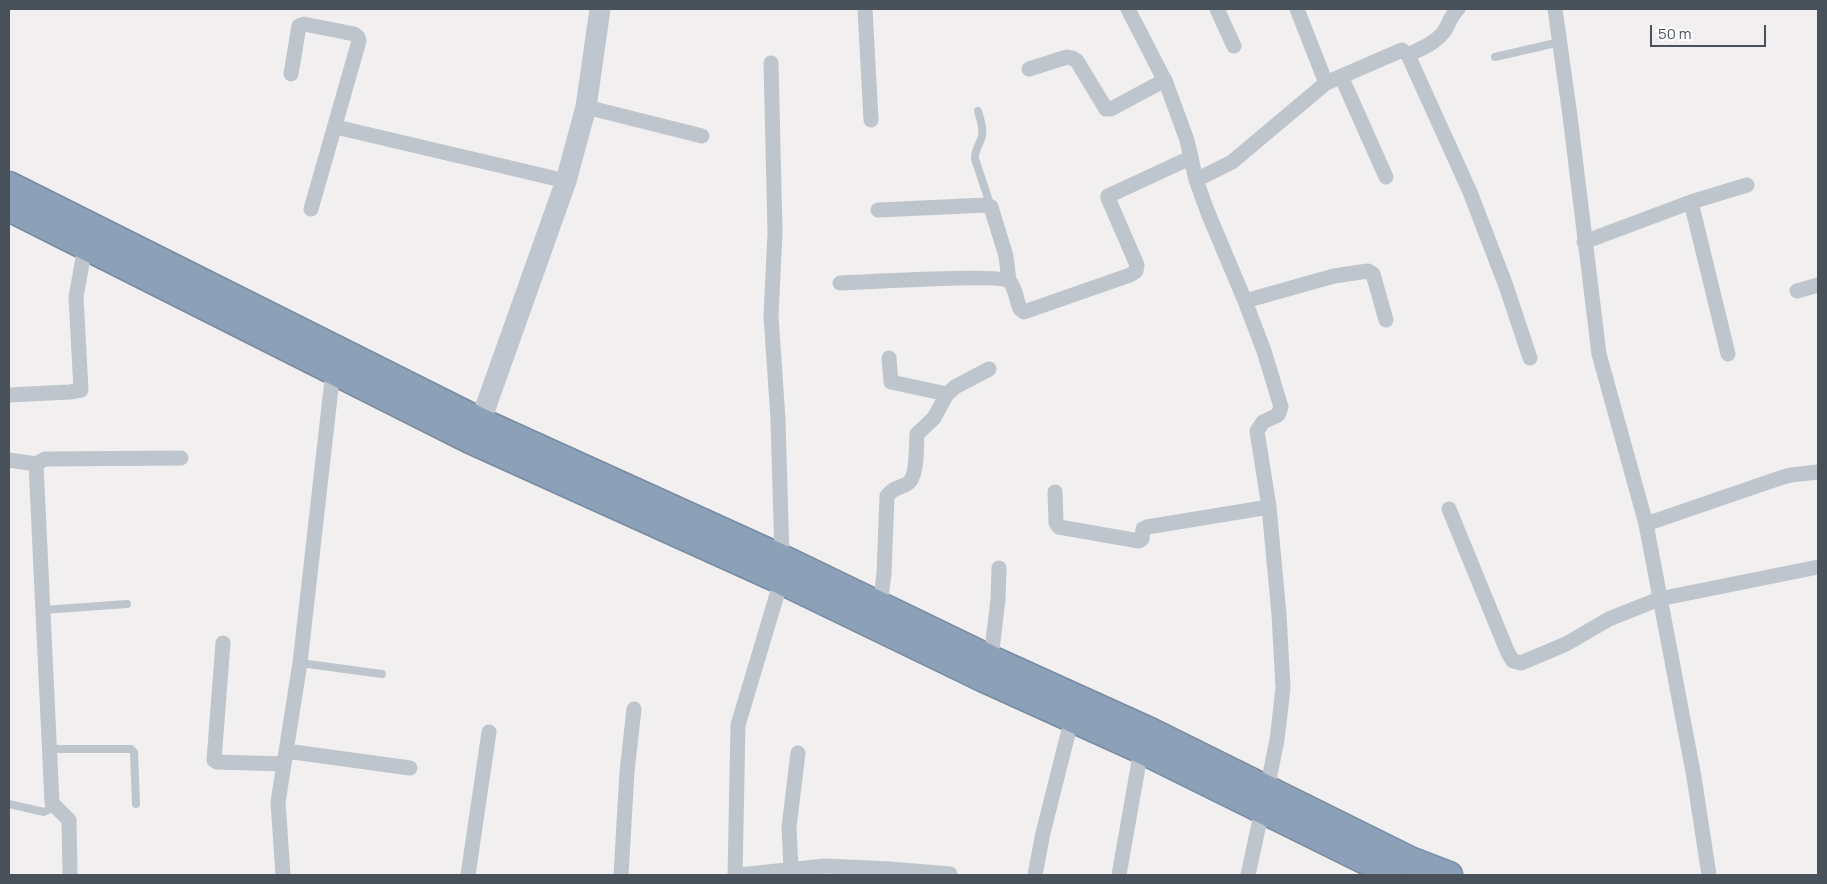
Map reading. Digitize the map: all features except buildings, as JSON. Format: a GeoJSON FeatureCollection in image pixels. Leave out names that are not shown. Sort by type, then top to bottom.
{"type":"FeatureCollection","features":[{"type":"Feature","properties":{"kind":"highway"},"geometry":{"type":"LineString","coordinates":[[9,185],[477,431]]}},
{"type":"Feature","properties":{"kind":"highway"},"geometry":{"type":"LineString","coordinates":[[9,208],[333,370],[477,431],[781,569],[982,678],[1141,750],[1449,875]]}},
{"type":"Feature","properties":{"kind":"highway"},"geometry":{"type":"LineString","coordinates":[[781,569],[880,605],[991,659],[1150,731],[1264,799],[1367,868],[1394,875]]}},
{"type":"Feature","properties":{"kind":"street"},"geometry":{"type":"LineString","coordinates":[[477,431],[566,181],[586,107],[600,9]]}},
{"type":"Feature","properties":{"kind":"street"},"geometry":{"type":"LineString","coordinates":[[865,9],[871,120]]}},
{"type":"Feature","properties":{"kind":"street"},"geometry":{"type":"LineString","coordinates":[[1128,9],[1165,80],[1184,129],[1196,180],[1264,351],[1281,407],[1278,415],[1263,422],[1256,431],[1269,507],[1279,614],[1283,688],[1277,740],[1248,875]]}},
{"type":"Feature","properties":{"kind":"street"},"geometry":{"type":"LineString","coordinates":[[1217,9],[1234,46]]}},
{"type":"Feature","properties":{"kind":"street"},"geometry":{"type":"LineString","coordinates":[[1297,9],[1326,83]]}},
{"type":"Feature","properties":{"kind":"street"},"geometry":{"type":"LineString","coordinates":[[1408,55],[1430,45],[1440,36],[1451,16],[1458,9]]}},
{"type":"Feature","properties":{"kind":"street"},"geometry":{"type":"LineString","coordinates":[[1556,9],[1599,354],[1646,524],[1694,777],[1710,875]]}},
{"type":"Feature","properties":{"kind":"street"},"geometry":{"type":"LineString","coordinates":[[291,74],[299,26],[304,24],[354,34],[358,37],[359,42],[336,127],[311,209]]}},
{"type":"Feature","properties":{"kind":"street"},"geometry":{"type":"LineString","coordinates":[[1196,180],[1232,162],[1326,83],[1398,50],[1402,50],[1408,55],[1470,192],[1506,286],[1530,358]]}},
{"type":"Feature","properties":{"kind":"street"},"geometry":{"type":"LineString","coordinates":[[1029,69],[1072,58],[1077,61],[1106,109],[1111,109],[1165,80]]}},
{"type":"Feature","properties":{"kind":"street"},"geometry":{"type":"LineString","coordinates":[[771,63],[774,232],[771,316],[778,419],[781,569],[738,725],[742,875],[826,866],[950,874]]}},
{"type":"Feature","properties":{"kind":"street"},"geometry":{"type":"LineString","coordinates":[[1341,76],[1386,177]]}},
{"type":"Feature","properties":{"kind":"street"},"geometry":{"type":"LineString","coordinates":[[586,107],[702,136]]}},
{"type":"Feature","properties":{"kind":"street"},"geometry":{"type":"LineString","coordinates":[[336,127],[566,181]]}},
{"type":"Feature","properties":{"kind":"street"},"geometry":{"type":"LineString","coordinates":[[878,210],[987,205],[991,207],[1006,256],[1010,281],[1020,309],[1024,312],[1130,275],[1136,271],[1138,265],[1108,196],[1190,158]]}},
{"type":"Feature","properties":{"kind":"street"},"geometry":{"type":"LineString","coordinates":[[1584,242],[1691,202],[1747,185]]}},
{"type":"Feature","properties":{"kind":"street"},"geometry":{"type":"LineString","coordinates":[[1691,202],[1728,354]]}},
{"type":"Feature","properties":{"kind":"street"},"geometry":{"type":"LineString","coordinates":[[9,395],[81,390],[76,297],[85,247]]}},
{"type":"Feature","properties":{"kind":"street"},"geometry":{"type":"LineString","coordinates":[[1245,301],[1334,276],[1368,271],[1373,274],[1386,320]]}},
{"type":"Feature","properties":{"kind":"street"},"geometry":{"type":"LineString","coordinates":[[840,283],[980,278],[1010,281]]}},
{"type":"Feature","properties":{"kind":"street"},"geometry":{"type":"LineString","coordinates":[[1796,291],[1818,285]]}},
{"type":"Feature","properties":{"kind":"street"},"geometry":{"type":"LineString","coordinates":[[889,358],[891,382],[946,394]]}},
{"type":"Feature","properties":{"kind":"street"},"geometry":{"type":"LineString","coordinates":[[880,605],[884,574],[887,496],[891,490],[907,483],[914,475],[918,434],[934,418],[946,394],[955,387],[989,369]]}},
{"type":"Feature","properties":{"kind":"street"},"geometry":{"type":"LineString","coordinates":[[283,875],[278,802],[300,663],[333,370]]}},
{"type":"Feature","properties":{"kind":"street"},"geometry":{"type":"LineString","coordinates":[[9,460],[36,464],[45,458],[181,458]]}},
{"type":"Feature","properties":{"kind":"street"},"geometry":{"type":"LineString","coordinates":[[36,464],[52,803],[69,820],[70,875]]}},
{"type":"Feature","properties":{"kind":"street"},"geometry":{"type":"LineString","coordinates":[[1646,524],[1780,478],[1818,472]]}},
{"type":"Feature","properties":{"kind":"street"},"geometry":{"type":"LineString","coordinates":[[1056,492],[1056,524],[1059,527],[1139,541],[1142,539],[1143,530],[1147,527],[1269,507]]}},
{"type":"Feature","properties":{"kind":"street"},"geometry":{"type":"LineString","coordinates":[[1449,509],[1508,653],[1513,661],[1521,664],[1566,644],[1609,619],[1659,600],[1818,567]]}},
{"type":"Feature","properties":{"kind":"street"},"geometry":{"type":"LineString","coordinates":[[991,659],[998,599],[999,568]]}},
{"type":"Feature","properties":{"kind":"street"},"geometry":{"type":"LineString","coordinates":[[223,643],[214,760],[217,762],[285,758],[410,768]]}},
{"type":"Feature","properties":{"kind":"street"},"geometry":{"type":"LineString","coordinates":[[621,875],[627,772],[634,709]]}},
{"type":"Feature","properties":{"kind":"street"},"geometry":{"type":"LineString","coordinates":[[1035,875],[1042,833],[1072,718]]}},
{"type":"Feature","properties":{"kind":"street"},"geometry":{"type":"LineString","coordinates":[[468,875],[489,732]]}},
{"type":"Feature","properties":{"kind":"street"},"geometry":{"type":"LineString","coordinates":[[1120,875],[1141,750]]}},
{"type":"Feature","properties":{"kind":"street"},"geometry":{"type":"LineString","coordinates":[[791,869],[789,827],[798,753]]}},
{"type":"Feature","properties":{"kind":"lane"},"geometry":{"type":"LineString","coordinates":[[1495,57],[1560,42]]}},
{"type":"Feature","properties":{"kind":"lane"},"geometry":{"type":"LineString","coordinates":[[978,111],[983,130],[982,137],[974,152],[975,160],[991,207]]}},
{"type":"Feature","properties":{"kind":"lane"},"geometry":{"type":"LineString","coordinates":[[44,610],[127,604]]}},
{"type":"Feature","properties":{"kind":"lane"},"geometry":{"type":"LineString","coordinates":[[300,663],[382,674]]}},
{"type":"Feature","properties":{"kind":"lane"},"geometry":{"type":"LineString","coordinates":[[49,749],[132,749],[134,752],[136,804]]}},
{"type":"Feature","properties":{"kind":"lane"},"geometry":{"type":"LineString","coordinates":[[9,804],[44,812],[54,807]]}}]}
